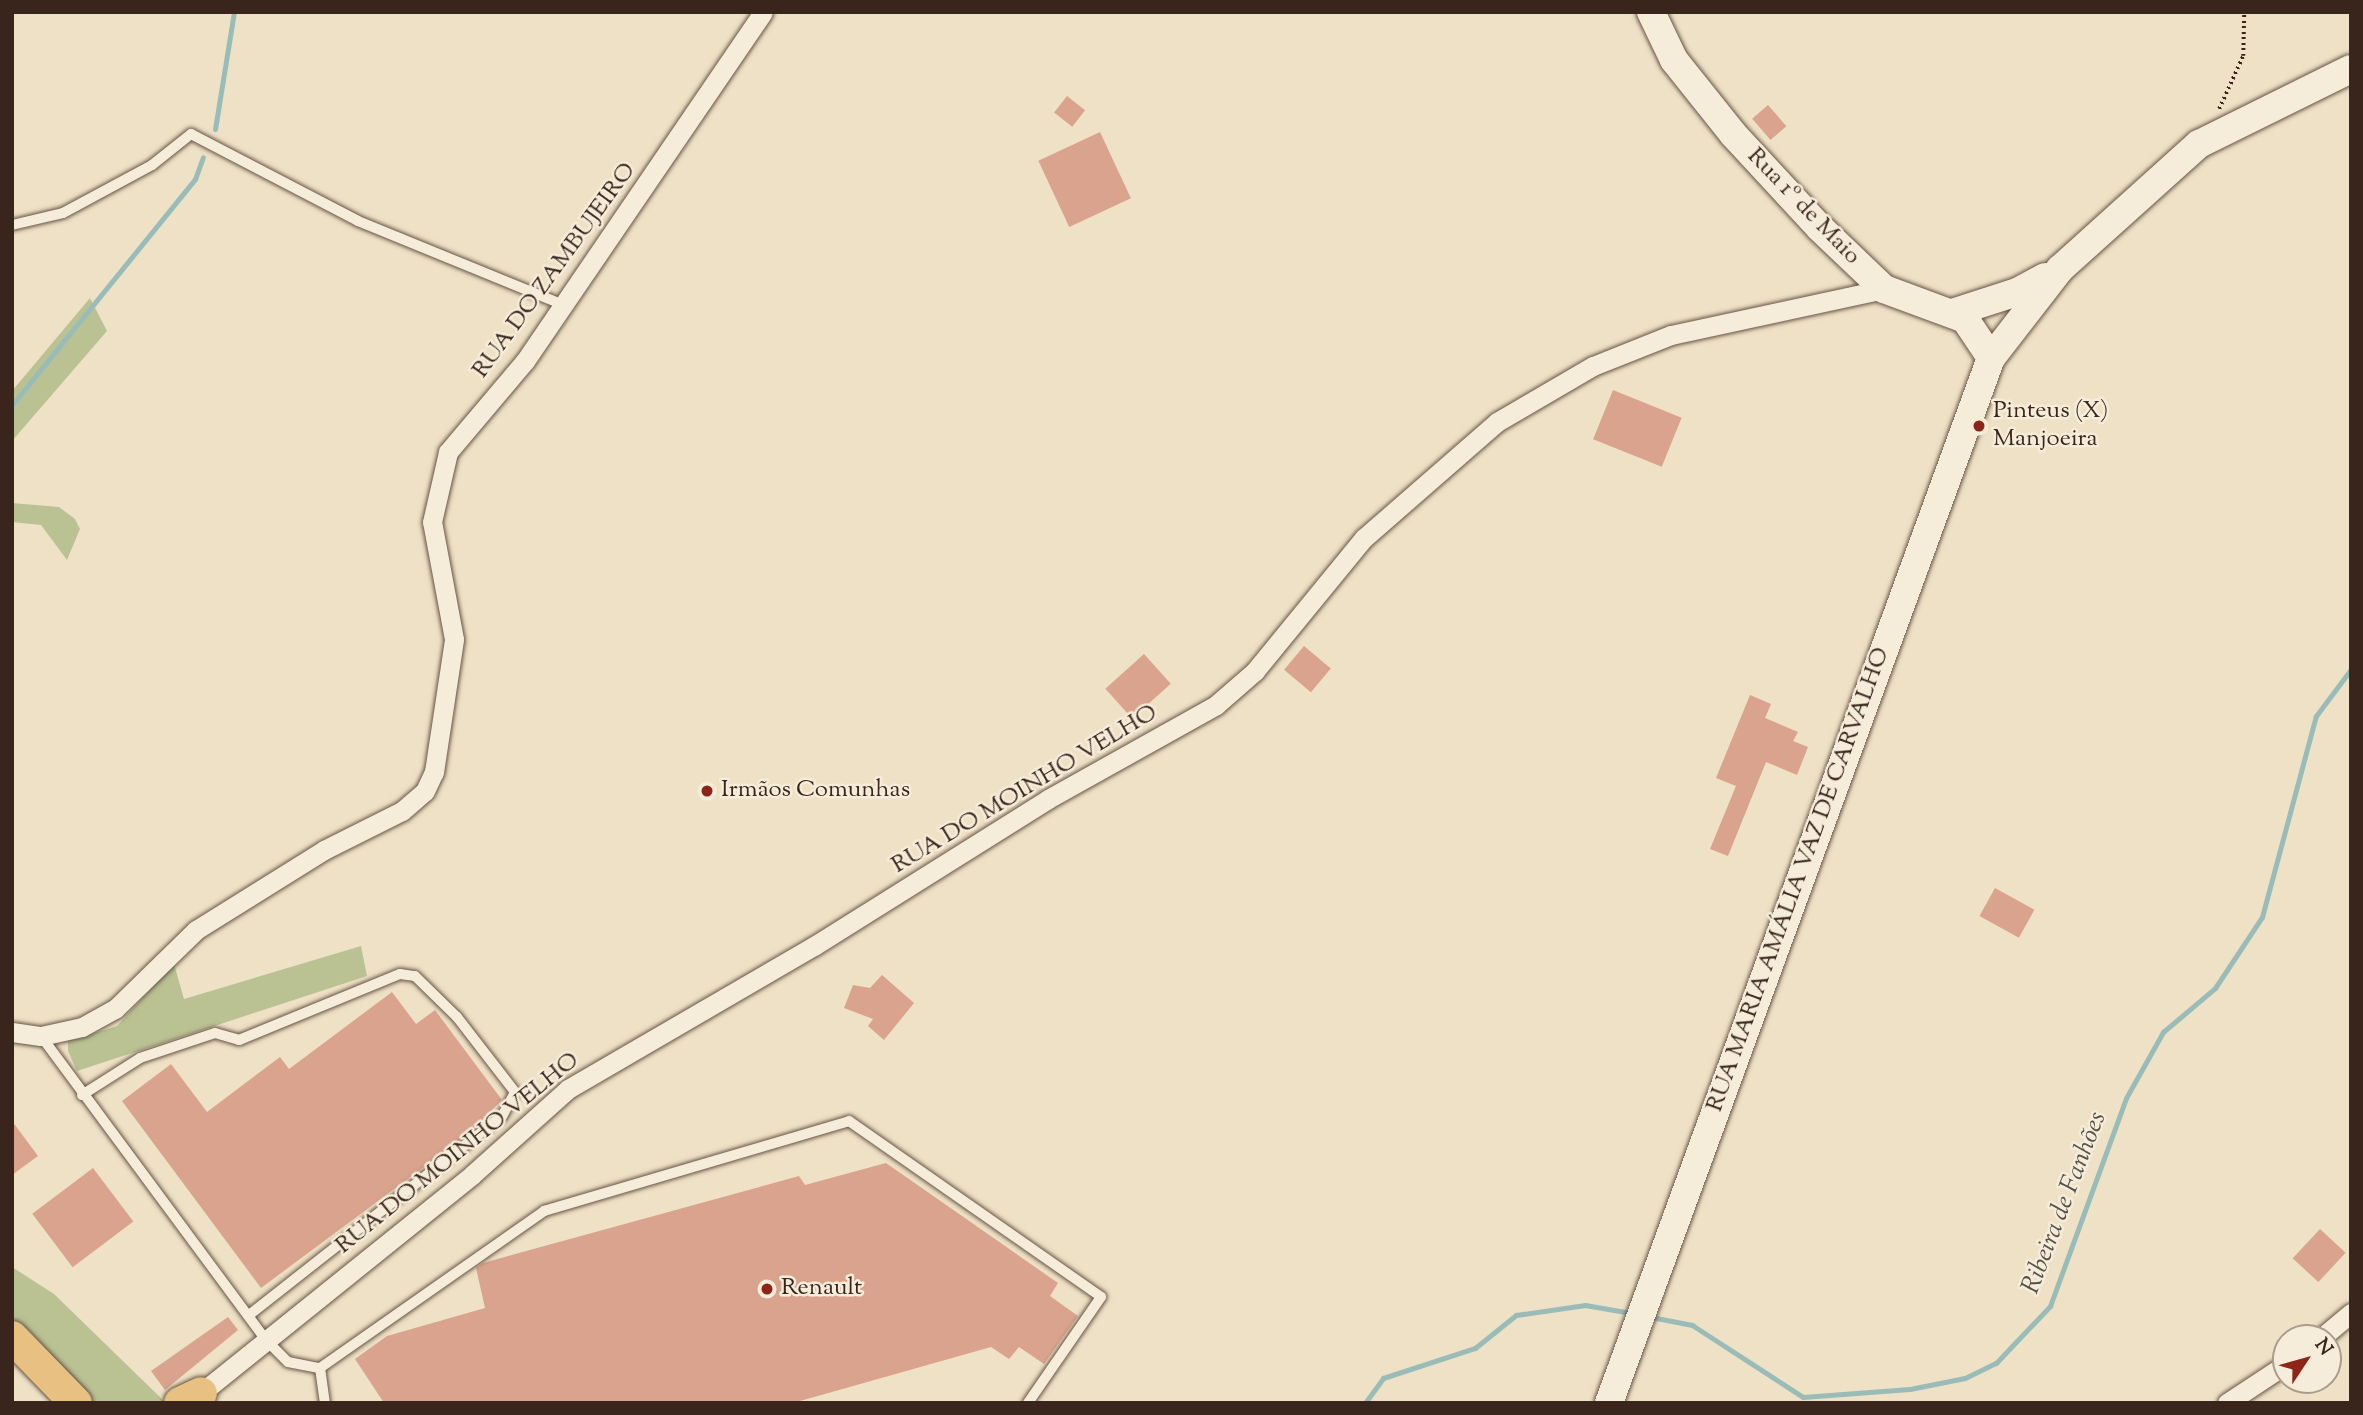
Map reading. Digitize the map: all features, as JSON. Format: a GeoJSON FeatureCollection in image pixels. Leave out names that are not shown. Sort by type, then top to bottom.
{"type":"FeatureCollection","features":[{"type":"Feature","properties":{"kind":"main road"},"geometry":{"type":"LineString","coordinates":[[12,1337],[76,1403]]}},
{"type":"Feature","properties":{"kind":"main road"},"geometry":{"type":"LineString","coordinates":[[12,1349],[43,1403]]}},
{"type":"Feature","properties":{"kind":"street","name":"RUA DO ZAMBUJEIRO"},"geometry":{"type":"LineString","coordinates":[[12,1032],[41,1036],[82,1027],[115,1009],[196,930],[324,850],[402,811],[425,791],[434,772],[454,639],[432,522],[448,452],[564,306],[763,12]]}},
{"type":"Feature","properties":{"kind":"street","name":"Rua 1º de Maio"},"geometry":{"type":"LineString","coordinates":[[1651,12],[1674,60],[1733,134],[1884,289],[1952,313],[1974,327],[1992,358]]}},
{"type":"Feature","properties":{"kind":"street"},"geometry":{"type":"LineString","coordinates":[[1952,313],[2017,292],[2060,269],[2199,145],[2351,69]]}},
{"type":"Feature","properties":{"kind":"street","name":"RUA MARIA AMÁLIA VAZ DE CARVALHO"},"geometry":{"type":"LineString","coordinates":[[1609,1403],[1624,1355],[1992,358],[2060,269]]}},
{"type":"Feature","properties":{"kind":"street","name":"RUA DO MOINHO VELHO"},"geometry":{"type":"LineString","coordinates":[[191,1399],[474,1174],[568,1089],[803,953],[1048,799],[1216,705],[1255,671],[1364,538],[1497,422],[1593,366],[1671,335],[1884,289]]}},
{"type":"Feature","properties":{"kind":"street"},"geometry":{"type":"LineString","coordinates":[[2337,1324],[2351,1312]]}},
{"type":"Feature","properties":{"kind":"street"},"geometry":{"type":"LineString","coordinates":[[2227,1403],[2272,1373]]}},
{"type":"Feature","properties":{"kind":"lane"},"geometry":{"type":"LineString","coordinates":[[12,225],[63,213],[152,165],[191,134],[358,221],[564,306]]}},
{"type":"Feature","properties":{"kind":"lane"},"geometry":{"type":"LineString","coordinates":[[82,1094],[140,1058],[215,1033],[239,1040],[400,974],[415,976],[457,1017],[510,1086],[514,1101],[502,1116],[248,1315]]}},
{"type":"Feature","properties":{"kind":"lane"},"geometry":{"type":"LineString","coordinates":[[41,1036],[266,1340],[288,1362],[320,1368],[544,1211],[849,1121],[1101,1297],[1028,1403]]}},
{"type":"Feature","properties":{"kind":"lane"},"geometry":{"type":"LineString","coordinates":[[320,1368],[325,1403]]}},
{"type":"Feature","properties":{"kind":"path"},"geometry":{"type":"LineString","coordinates":[[2199,145],[2234,83],[2243,56],[2244,12]]}},
{"type":"Feature","properties":{"kind":"green space"},"geometry":{"type":"Polygon","coordinates":[[[90,298],[107,331],[12,441],[12,391],[90,298]]]}},
{"type":"Feature","properties":{"kind":"green space"},"geometry":{"type":"Polygon","coordinates":[[[12,503],[59,507],[75,519],[80,529],[67,560],[41,525],[12,522],[12,503]]]}},
{"type":"Feature","properties":{"kind":"green space"},"geometry":{"type":"Polygon","coordinates":[[[361,946],[367,976],[77,1071],[68,1051],[68,1041],[117,1026],[174,964],[184,999],[361,946]]]}},
{"type":"Feature","properties":{"kind":"green space"},"geometry":{"type":"Polygon","coordinates":[[[12,1267],[54,1294],[164,1401],[95,1403],[67,1384],[12,1318],[12,1267]]]}},
{"type":"Feature","properties":{"kind":"building"},"geometry":{"type":"Polygon","coordinates":[[[1067,96],[1085,110],[1072,127],[1054,113],[1067,96]]]}},
{"type":"Feature","properties":{"kind":"building"},"geometry":{"type":"Polygon","coordinates":[[[1768,105],[1786,126],[1771,140],[1752,119],[1768,105]]]}},
{"type":"Feature","properties":{"kind":"building"},"geometry":{"type":"Polygon","coordinates":[[[1100,132],[1131,198],[1069,227],[1038,161],[1100,132]]]}},
{"type":"Feature","properties":{"kind":"building"},"geometry":{"type":"Polygon","coordinates":[[[1613,390],[1682,418],[1662,467],[1593,439],[1613,390]]]}},
{"type":"Feature","properties":{"kind":"building"},"geometry":{"type":"Polygon","coordinates":[[[1304,646],[1331,668],[1311,692],[1284,670],[1304,646]]]}},
{"type":"Feature","properties":{"kind":"building"},"geometry":{"type":"Polygon","coordinates":[[[1144,654],[1171,684],[1132,719],[1105,689],[1144,654]]]}},
{"type":"Feature","properties":{"kind":"building"},"geometry":{"type":"Polygon","coordinates":[[[1750,695],[1771,704],[1765,718],[1798,732],[1793,741],[1808,747],[1797,775],[1766,762],[1728,856],[1710,849],[1736,786],[1716,778],[1750,695]]]}},
{"type":"Feature","properties":{"kind":"building"},"geometry":{"type":"Polygon","coordinates":[[[1995,888],[2034,910],[2019,938],[1979,916],[1995,888]]]}},
{"type":"Feature","properties":{"kind":"building"},"geometry":{"type":"Polygon","coordinates":[[[882,975],[914,1003],[884,1040],[868,1026],[873,1019],[844,1008],[853,985],[870,988],[882,975]]]}},
{"type":"Feature","properties":{"kind":"building"},"geometry":{"type":"Polygon","coordinates":[[[392,992],[416,1024],[435,1010],[502,1100],[468,1134],[261,1288],[122,1101],[171,1064],[207,1112],[280,1057],[289,1069],[392,992]]]}},
{"type":"Feature","properties":{"kind":"building"},"geometry":{"type":"Polygon","coordinates":[[[12,1121],[38,1156],[12,1175],[12,1121]]]}},
{"type":"Feature","properties":{"kind":"building","name":"Renault"},"geometry":{"type":"Polygon","coordinates":[[[886,1163],[1058,1283],[1050,1296],[1078,1316],[1044,1364],[1019,1347],[1009,1359],[991,1347],[793,1403],[384,1403],[355,1359],[387,1336],[485,1308],[476,1268],[483,1263],[799,1176],[805,1185],[886,1163]]]}},
{"type":"Feature","properties":{"kind":"building"},"geometry":{"type":"Polygon","coordinates":[[[93,1168],[133,1222],[73,1267],[32,1214],[93,1168]]]}},
{"type":"Feature","properties":{"kind":"building"},"geometry":{"type":"Polygon","coordinates":[[[2320,1229],[2346,1253],[2318,1282],[2293,1258],[2320,1229]]]}},
{"type":"Feature","properties":{"kind":"building"},"geometry":{"type":"Polygon","coordinates":[[[228,1317],[238,1330],[165,1390],[151,1371],[228,1317]]]}},
{"type":"Feature","properties":{"kind":"waterway"},"geometry":{"type":"LineString","coordinates":[[215,129],[234,12]]}},
{"type":"Feature","properties":{"kind":"waterway"},"geometry":{"type":"LineString","coordinates":[[12,405],[195,179],[203,157]]}},
{"type":"Feature","properties":{"kind":"waterway","name":"Ribeira de Fanhões"},"geometry":{"type":"LineString","coordinates":[[1651,1317],[1692,1325],[1803,1397],[1910,1389],[1965,1378],[1996,1363],[2050,1306],[2126,1098],[2163,1032],[2215,988],[2262,917],[2316,716],[2351,669]]}},
{"type":"Feature","properties":{"kind":"waterway","name":"Ribeira de Fanhões"},"geometry":{"type":"LineString","coordinates":[[1365,1403],[1383,1378],[1475,1348],[1516,1315],[1585,1305],[1631,1313]]}},
{"type":"Feature","properties":{"kind":"place","name":"Pinteus (X) Manjoeira"},"geometry":{"type":"Point","coordinates":[1979,426]}},
{"type":"Feature","properties":{"kind":"place","name":"Irmãos Comunhas"},"geometry":{"type":"Point","coordinates":[707,791]}},
{"type":"Feature","properties":{"kind":"place","name":"Renault"},"geometry":{"type":"Point","coordinates":[767,1289]}}]}
